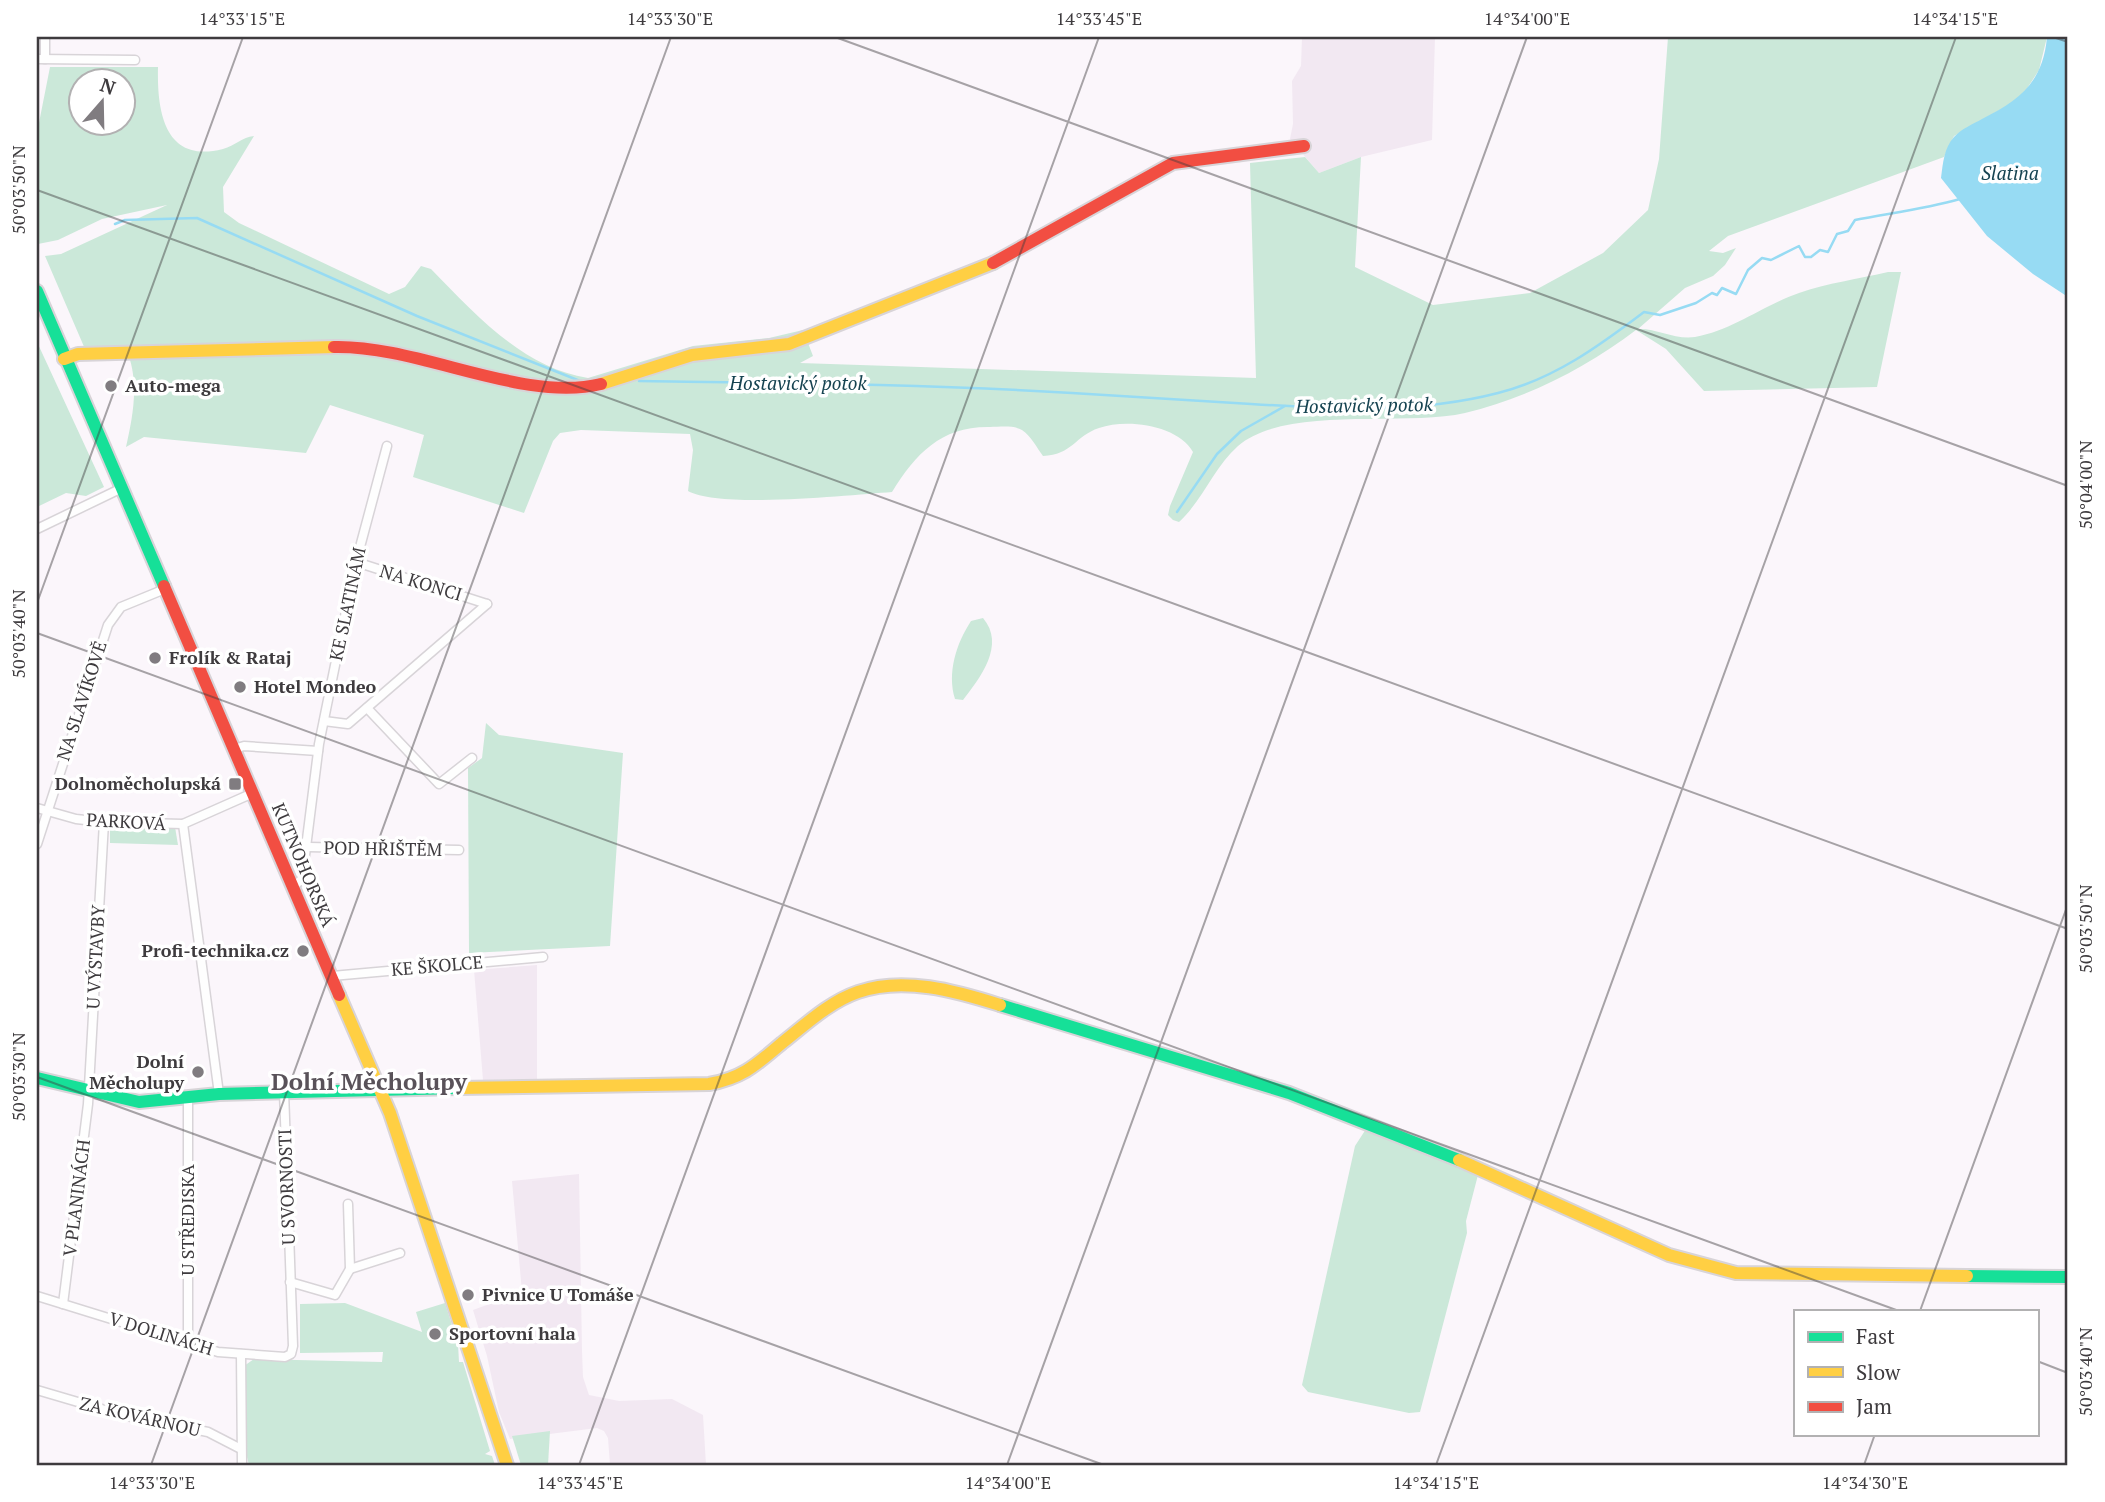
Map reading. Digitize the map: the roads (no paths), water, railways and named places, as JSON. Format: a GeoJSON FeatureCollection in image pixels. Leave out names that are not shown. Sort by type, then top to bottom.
{"type":"FeatureCollection","features":[{"type":"Feature","properties":{"kind":"street"},"geometry":{"type":"LineString","coordinates":[[46,37],[41,59],[135,60]]}},
{"type":"Feature","properties":{"kind":"street"},"geometry":{"type":"LineString","coordinates":[[65,359],[78,355],[342,347],[461,367],[554,389],[586,388],[620,380],[692,355],[789,344],[1010,256],[1173,163],[1201,157],[1304,146]]}},
{"type":"Feature","properties":{"kind":"street","name":"KUTNOHORSKÁ"},"geometry":{"type":"LineString","coordinates":[[37,291],[380,1089],[404,1152],[507,1465]]}},
{"type":"Feature","properties":{"kind":"street","name":"KE SLATINÁM"},"geometry":{"type":"LineString","coordinates":[[294,886],[302,879],[318,751],[356,562],[387,446]]}},
{"type":"Feature","properties":{"kind":"street"},"geometry":{"type":"LineString","coordinates":[[37,529],[122,488]]}},
{"type":"Feature","properties":{"kind":"street","name":"NA KONCI"},"geometry":{"type":"LineString","coordinates":[[356,562],[487,604],[367,708]]}},
{"type":"Feature","properties":{"kind":"street","name":"NA SLAVÍKOVĚ"},"geometry":{"type":"LineString","coordinates":[[37,844],[108,625],[121,607],[165,589]]}},
{"type":"Feature","properties":{"kind":"street"},"geometry":{"type":"LineString","coordinates":[[324,721],[348,724],[367,708],[439,784],[472,758]]}},
{"type":"Feature","properties":{"kind":"street"},"geometry":{"type":"LineString","coordinates":[[234,749],[244,746],[318,751]]}},
{"type":"Feature","properties":{"kind":"street","name":"PARKOVÁ"},"geometry":{"type":"LineString","coordinates":[[37,808],[104,822],[183,824],[253,793]]}},
{"type":"Feature","properties":{"kind":"street","name":"U VÝSTAVBY"},"geometry":{"type":"LineString","coordinates":[[89,1092],[104,822]]}},
{"type":"Feature","properties":{"kind":"street"},"geometry":{"type":"LineString","coordinates":[[183,824],[219,1094]]}},
{"type":"Feature","properties":{"kind":"street","name":"POD HŘIŠTĚM"},"geometry":{"type":"LineString","coordinates":[[308,847],[459,850]]}},
{"type":"Feature","properties":{"kind":"street","name":"KE ŠKOLCE"},"geometry":{"type":"LineString","coordinates":[[332,976],[543,957]]}},
{"type":"Feature","properties":{"kind":"street"},"geometry":{"type":"LineString","coordinates":[[37,1078],[138,1102],[284,1091],[709,1084],[733,1080],[760,1063],[823,1011],[857,992],[889,985],[923,986],[985,1000],[1289,1093],[1492,1173],[1669,1255],[1736,1273],[2068,1277]]}},
{"type":"Feature","properties":{"kind":"street","name":"U SVORNOSTI"},"geometry":{"type":"LineString","coordinates":[[284,1091],[293,1346],[288,1356]]}},
{"type":"Feature","properties":{"kind":"street","name":"V PLANINÁCH"},"geometry":{"type":"LineString","coordinates":[[63,1304],[89,1092]]}},
{"type":"Feature","properties":{"kind":"street","name":"U STŘEDISKA"},"geometry":{"type":"LineString","coordinates":[[188,1097],[188,1343]]}},
{"type":"Feature","properties":{"kind":"street"},"geometry":{"type":"LineString","coordinates":[[290,1282],[335,1295],[350,1269],[348,1204]]}},
{"type":"Feature","properties":{"kind":"street"},"geometry":{"type":"LineString","coordinates":[[350,1269],[400,1253]]}},
{"type":"Feature","properties":{"kind":"street","name":"V DOLINÁCH"},"geometry":{"type":"LineString","coordinates":[[37,1296],[218,1352],[288,1356]]}},
{"type":"Feature","properties":{"kind":"street"},"geometry":{"type":"LineString","coordinates":[[241,1354],[242,1465]]}},
{"type":"Feature","properties":{"kind":"street","name":"ZA KOVÁRNOU"},"geometry":{"type":"LineString","coordinates":[[37,1391],[122,1415],[208,1432],[241,1449]]}},
{"type":"Feature","properties":{"kind":"water","name":"Slatina"},"geometry":{"type":"Polygon","coordinates":[[[2047,37],[2068,37],[2068,297],[2033,274],[1987,236],[1941,178],[1946,151],[1954,137],[2008,105],[2035,78],[2045,53],[2047,37]]]}},
{"type":"Feature","properties":{"kind":"waterway","name":"Hostavický potok"},"geometry":{"type":"LineString","coordinates":[[639,381],[964,388],[1344,408],[1406,407],[1468,400],[1519,387],[1557,370],[1593,349],[1644,312],[1660,315],[1696,303],[1712,293],[1717,295],[1722,288],[1736,294],[1748,270],[1762,258],[1771,260],[1799,246],[1805,257],[1811,257],[1820,250],[1828,252],[1837,234],[1848,231],[1855,220],[1960,199]]}},
{"type":"Feature","properties":{"kind":"waterway","name":"Hostavický potok"},"geometry":{"type":"LineString","coordinates":[[115,224],[125,220],[197,218],[417,316],[580,381],[590,381]]}},
{"type":"Feature","properties":{"kind":"waterway"},"geometry":{"type":"LineString","coordinates":[[1177,512],[1217,454],[1241,431],[1285,406]]}},
{"type":"Feature","properties":{"kind":"place","name":"Auto-mega"},"geometry":{"type":"Point","coordinates":[111,386]}},
{"type":"Feature","properties":{"kind":"place","name":"Frolík & Rataj"},"geometry":{"type":"Point","coordinates":[155,658]}},
{"type":"Feature","properties":{"kind":"place","name":"Hotel Mondeo"},"geometry":{"type":"Point","coordinates":[240,687]}},
{"type":"Feature","properties":{"kind":"place","name":"Dolnoměcholupská"},"geometry":{"type":"Point","coordinates":[235,784]}},
{"type":"Feature","properties":{"kind":"place","name":"Profi-technika.cz"},"geometry":{"type":"Point","coordinates":[303,951]}},
{"type":"Feature","properties":{"kind":"place","name":"Dolní Měcholupy"},"geometry":{"type":"Point","coordinates":[198,1072]}},
{"type":"Feature","properties":{"kind":"place","name":"Pivnice U Tomáše"},"geometry":{"type":"Point","coordinates":[468,1295]}},
{"type":"Feature","properties":{"kind":"place","name":"Sportovní hala"},"geometry":{"type":"Point","coordinates":[435,1334]}},
{"type":"Feature","properties":{"kind":"district","name":"Dolní Měcholupy"},"geometry":{"type":"Point","coordinates":[369,1082]}}]}
